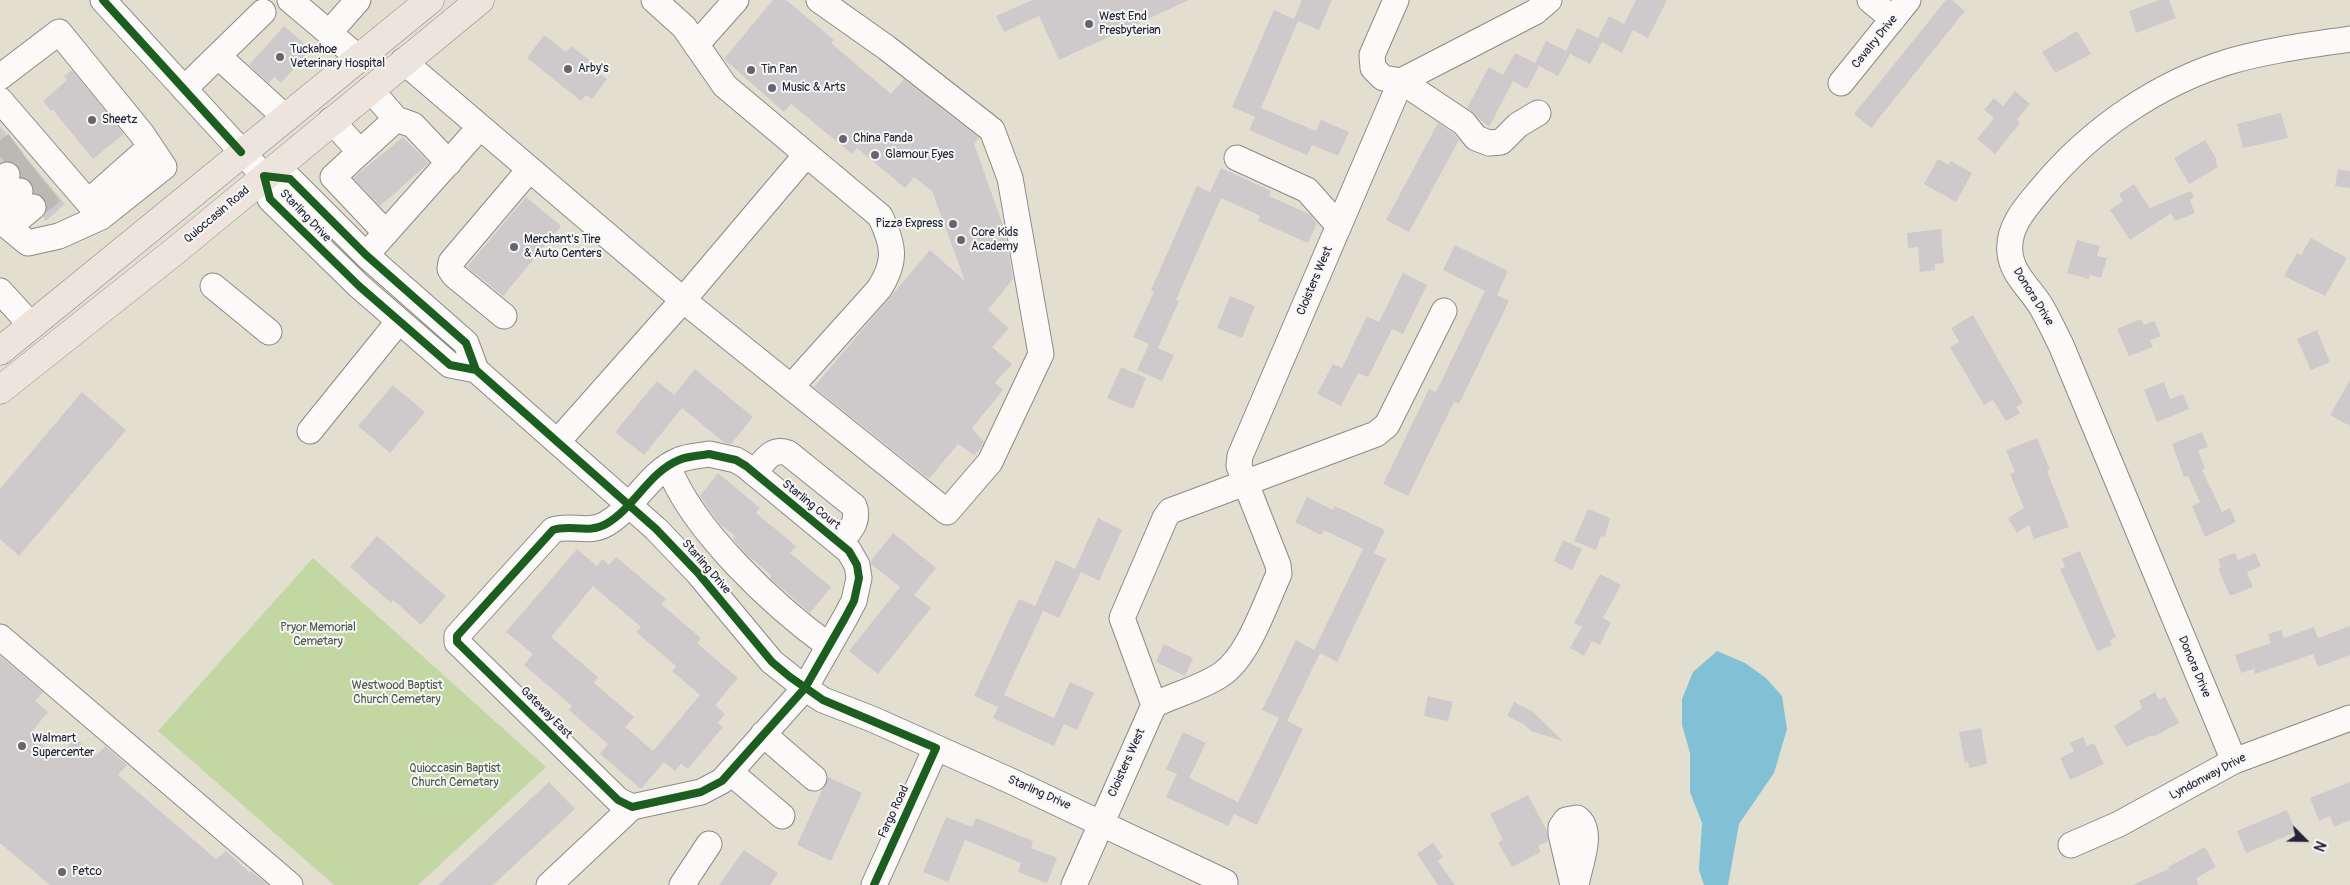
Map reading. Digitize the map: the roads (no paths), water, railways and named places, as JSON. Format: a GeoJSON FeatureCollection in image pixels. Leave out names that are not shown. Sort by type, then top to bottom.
{"type":"FeatureCollection","features":[{"type":"Feature","properties":{"kind":"main road"},"geometry":{"type":"LineString","coordinates":[[4,341],[32,325],[430,0]]}},
{"type":"Feature","properties":{"kind":"main road","name":"Quioccasin Road"},"geometry":{"type":"LineString","coordinates":[[0,390],[480,0]]}},
{"type":"Feature","properties":{"kind":"street","name":"Starling Drive"},"geometry":{"type":"LineString","coordinates":[[103,0],[264,176],[270,199],[359,286],[450,365],[476,370]]}},
{"type":"Feature","properties":{"kind":"street"},"geometry":{"type":"LineString","coordinates":[[290,0],[360,59]]}},
{"type":"Feature","properties":{"kind":"street"},"geometry":{"type":"LineString","coordinates":[[329,33],[358,0]]}},
{"type":"Feature","properties":{"kind":"street"},"geometry":{"type":"LineString","coordinates":[[654,0],[684,26],[725,86],[880,216],[891,239],[891,260],[886,277],[878,289],[790,387]]}},
{"type":"Feature","properties":{"kind":"street"},"geometry":{"type":"LineString","coordinates":[[696,45],[736,0]]}},
{"type":"Feature","properties":{"kind":"street"},"geometry":{"type":"LineString","coordinates":[[403,61],[683,300],[947,512],[990,462],[1041,354],[1010,178],[992,130],[887,48],[819,0]]}},
{"type":"Feature","properties":{"kind":"street"},"geometry":{"type":"LineString","coordinates":[[1396,0],[1372,55],[1373,68],[1383,78],[1402,81],[1464,123],[1476,138],[1489,143],[1501,142],[1518,125],[1538,113]]}},
{"type":"Feature","properties":{"kind":"street"},"geometry":{"type":"LineString","coordinates":[[1402,81],[1535,12],[1549,0]]}},
{"type":"Feature","properties":{"kind":"street"},"geometry":{"type":"LineString","coordinates":[[1870,0],[1901,9]]}},
{"type":"Feature","properties":{"kind":"street","name":"Cavalry Drive"},"geometry":{"type":"LineString","coordinates":[[1841,83],[1901,9]]}},
{"type":"Feature","properties":{"kind":"street"},"geometry":{"type":"LineString","coordinates":[[184,89],[263,12]]}},
{"type":"Feature","properties":{"kind":"street"},"geometry":{"type":"LineString","coordinates":[[0,78],[59,32],[150,147],[94,209],[59,236],[28,243],[3,218],[15,188]]}},
{"type":"Feature","properties":{"kind":"street","name":"Donora Drive"},"geometry":{"type":"LineString","coordinates":[[2234,761],[2061,345],[2042,307],[2016,273],[2010,255],[2010,239],[2019,216],[2056,172],[2111,122],[2138,104],[2188,77],[2231,61],[2278,50],[2350,39]]}},
{"type":"Feature","properties":{"kind":"street"},"geometry":{"type":"LineString","coordinates":[[218,56],[285,117]]}},
{"type":"Feature","properties":{"kind":"street","name":"Cloisters West"},"geometry":{"type":"LineString","coordinates":[[1074,885],[1154,705],[1222,674],[1235,662],[1244,649],[1279,574],[1278,565],[1239,466],[1240,456],[1402,81]]}},
{"type":"Feature","properties":{"kind":"street"},"geometry":{"type":"LineString","coordinates":[[370,88],[396,119],[413,125],[449,164]]}},
{"type":"Feature","properties":{"kind":"street"},"geometry":{"type":"LineString","coordinates":[[4,113],[41,161],[94,209]]}},
{"type":"Feature","properties":{"kind":"street"},"geometry":{"type":"LineString","coordinates":[[386,233],[333,178],[396,119]]}},
{"type":"Feature","properties":{"kind":"street"},"geometry":{"type":"LineString","coordinates":[[331,120],[360,152]]}},
{"type":"Feature","properties":{"kind":"street"},"geometry":{"type":"LineString","coordinates":[[366,255],[480,127]]}},
{"type":"Feature","properties":{"kind":"street"},"geometry":{"type":"LineString","coordinates":[[558,441],[683,300],[806,155]]}},
{"type":"Feature","properties":{"kind":"street"},"geometry":{"type":"LineString","coordinates":[[1237,158],[1307,190],[1339,226]]}},
{"type":"Feature","properties":{"kind":"street"},"geometry":{"type":"LineString","coordinates":[[504,316],[454,275],[450,269],[451,262],[529,170]]}},
{"type":"Feature","properties":{"kind":"street","name":"Starling Drive"},"geometry":{"type":"LineString","coordinates":[[264,176],[290,179],[366,255],[466,343],[476,370],[630,504],[698,574],[772,662],[805,688],[823,700],[1102,822],[1225,883]]}},
{"type":"Feature","properties":{"kind":"street"},"geometry":{"type":"LineString","coordinates":[[212,286],[269,332]]}},
{"type":"Feature","properties":{"kind":"street"},"geometry":{"type":"LineString","coordinates":[[0,291],[32,325]]}},
{"type":"Feature","properties":{"kind":"street"},"geometry":{"type":"LineString","coordinates":[[1154,705],[1124,626],[1123,613],[1165,518],[1170,511],[1376,434],[1387,425],[1444,311]]}},
{"type":"Feature","properties":{"kind":"street"},"geometry":{"type":"LineString","coordinates":[[310,432],[399,321]]}},
{"type":"Feature","properties":{"kind":"street"},"geometry":{"type":"LineString","coordinates":[[754,473],[772,452],[780,450],[788,453],[854,506],[857,514],[855,524],[840,544]]}},
{"type":"Feature","properties":{"kind":"street","name":"Starling Court"},"geometry":{"type":"LineString","coordinates":[[630,504],[668,466],[678,460],[709,454],[736,460],[849,551],[857,564],[858,589],[854,601],[830,646],[805,688]]}},
{"type":"Feature","properties":{"kind":"street"},"geometry":{"type":"LineString","coordinates":[[668,466],[673,480],[700,524],[751,578],[800,625],[830,646]]}},
{"type":"Feature","properties":{"kind":"street","name":"Gateway East"},"geometry":{"type":"LineString","coordinates":[[630,504],[606,524],[597,528],[561,527],[553,530],[457,636],[458,642],[618,800],[632,808]]}},
{"type":"Feature","properties":{"kind":"street"},"geometry":{"type":"LineString","coordinates":[[0,637],[290,885]]}},
{"type":"Feature","properties":{"kind":"street"},"geometry":{"type":"LineString","coordinates":[[549,885],[632,808],[701,792],[722,781],[805,688]]}},
{"type":"Feature","properties":{"kind":"street","name":"Lyndonway Drive"},"geometry":{"type":"LineString","coordinates":[[2071,845],[2119,824],[2234,761],[2350,718]]}},
{"type":"Feature","properties":{"kind":"street"},"geometry":{"type":"LineString","coordinates":[[763,734],[814,778]]}},
{"type":"Feature","properties":{"kind":"street","name":"Fargo Road"},"geometry":{"type":"LineString","coordinates":[[874,885],[936,748]]}},
{"type":"Feature","properties":{"kind":"street"},"geometry":{"type":"LineString","coordinates":[[730,772],[782,816]]}},
{"type":"Feature","properties":{"kind":"street"},"geometry":{"type":"LineString","coordinates":[[682,885],[709,844]]}},
{"type":"Feature","properties":{"kind":"water"},"geometry":{"type":"Polygon","coordinates":[[[1717,651],[1745,663],[1766,678],[1782,696],[1787,729],[1774,773],[1739,824],[1728,885],[1704,885],[1699,870],[1702,823],[1690,792],[1690,753],[1682,725],[1682,699],[1693,672],[1717,651]]]}},
{"type":"Feature","properties":{"kind":"tunnel"},"geometry":{"type":"LineString","coordinates":[[0,156],[16,144]]}},
{"type":"Feature","properties":{"kind":"tunnel"},"geometry":{"type":"LineString","coordinates":[[7,175],[28,158]]}},
{"type":"Feature","properties":{"kind":"tunnel"},"geometry":{"type":"LineString","coordinates":[[20,191],[41,174]]}},
{"type":"Feature","properties":{"kind":"tunnel"},"geometry":{"type":"LineString","coordinates":[[33,207],[54,190]]}},
{"type":"Feature","properties":{"kind":"place","name":"West End Presbyterian"},"geometry":{"type":"Point","coordinates":[1089,24]}},
{"type":"Feature","properties":{"kind":"place","name":"Tuckahoe Veterinary Hospital"},"geometry":{"type":"Point","coordinates":[280,57]}},
{"type":"Feature","properties":{"kind":"place","name":"Arby's"},"geometry":{"type":"Point","coordinates":[568,69]}},
{"type":"Feature","properties":{"kind":"place","name":"Tin Pan"},"geometry":{"type":"Point","coordinates":[751,70]}},
{"type":"Feature","properties":{"kind":"place","name":"Music & Arts"},"geometry":{"type":"Point","coordinates":[772,88]}},
{"type":"Feature","properties":{"kind":"place","name":"Sheetz"},"geometry":{"type":"Point","coordinates":[92,120]}},
{"type":"Feature","properties":{"kind":"place","name":"China Panda"},"geometry":{"type":"Point","coordinates":[843,139]}},
{"type":"Feature","properties":{"kind":"place","name":"Glamour Eyes"},"geometry":{"type":"Point","coordinates":[875,155]}},
{"type":"Feature","properties":{"kind":"place","name":"Pizza Express"},"geometry":{"type":"Point","coordinates":[953,224]}},
{"type":"Feature","properties":{"kind":"place","name":"Core Kids Academy"},"geometry":{"type":"Point","coordinates":[961,240]}},
{"type":"Feature","properties":{"kind":"place","name":"Merchant's Tire & Auto Centers"},"geometry":{"type":"Point","coordinates":[514,247]}},
{"type":"Feature","properties":{"kind":"place","name":"Walmart Supercenter"},"geometry":{"type":"Point","coordinates":[22,746]}},
{"type":"Feature","properties":{"kind":"place","name":"Petco"},"geometry":{"type":"Point","coordinates":[62,872]}},
{"type":"Feature","properties":{"kind":"park label","name":"Pryor Memorial Cemetary"},"geometry":{"type":"Point","coordinates":[318,635]}},
{"type":"Feature","properties":{"kind":"park label","name":"Westwood Baptist Church Cemetary"},"geometry":{"type":"Point","coordinates":[397,693]}},
{"type":"Feature","properties":{"kind":"park label","name":"Quioccasin Baptist Church Cemetary"},"geometry":{"type":"Point","coordinates":[455,776]}}]}
